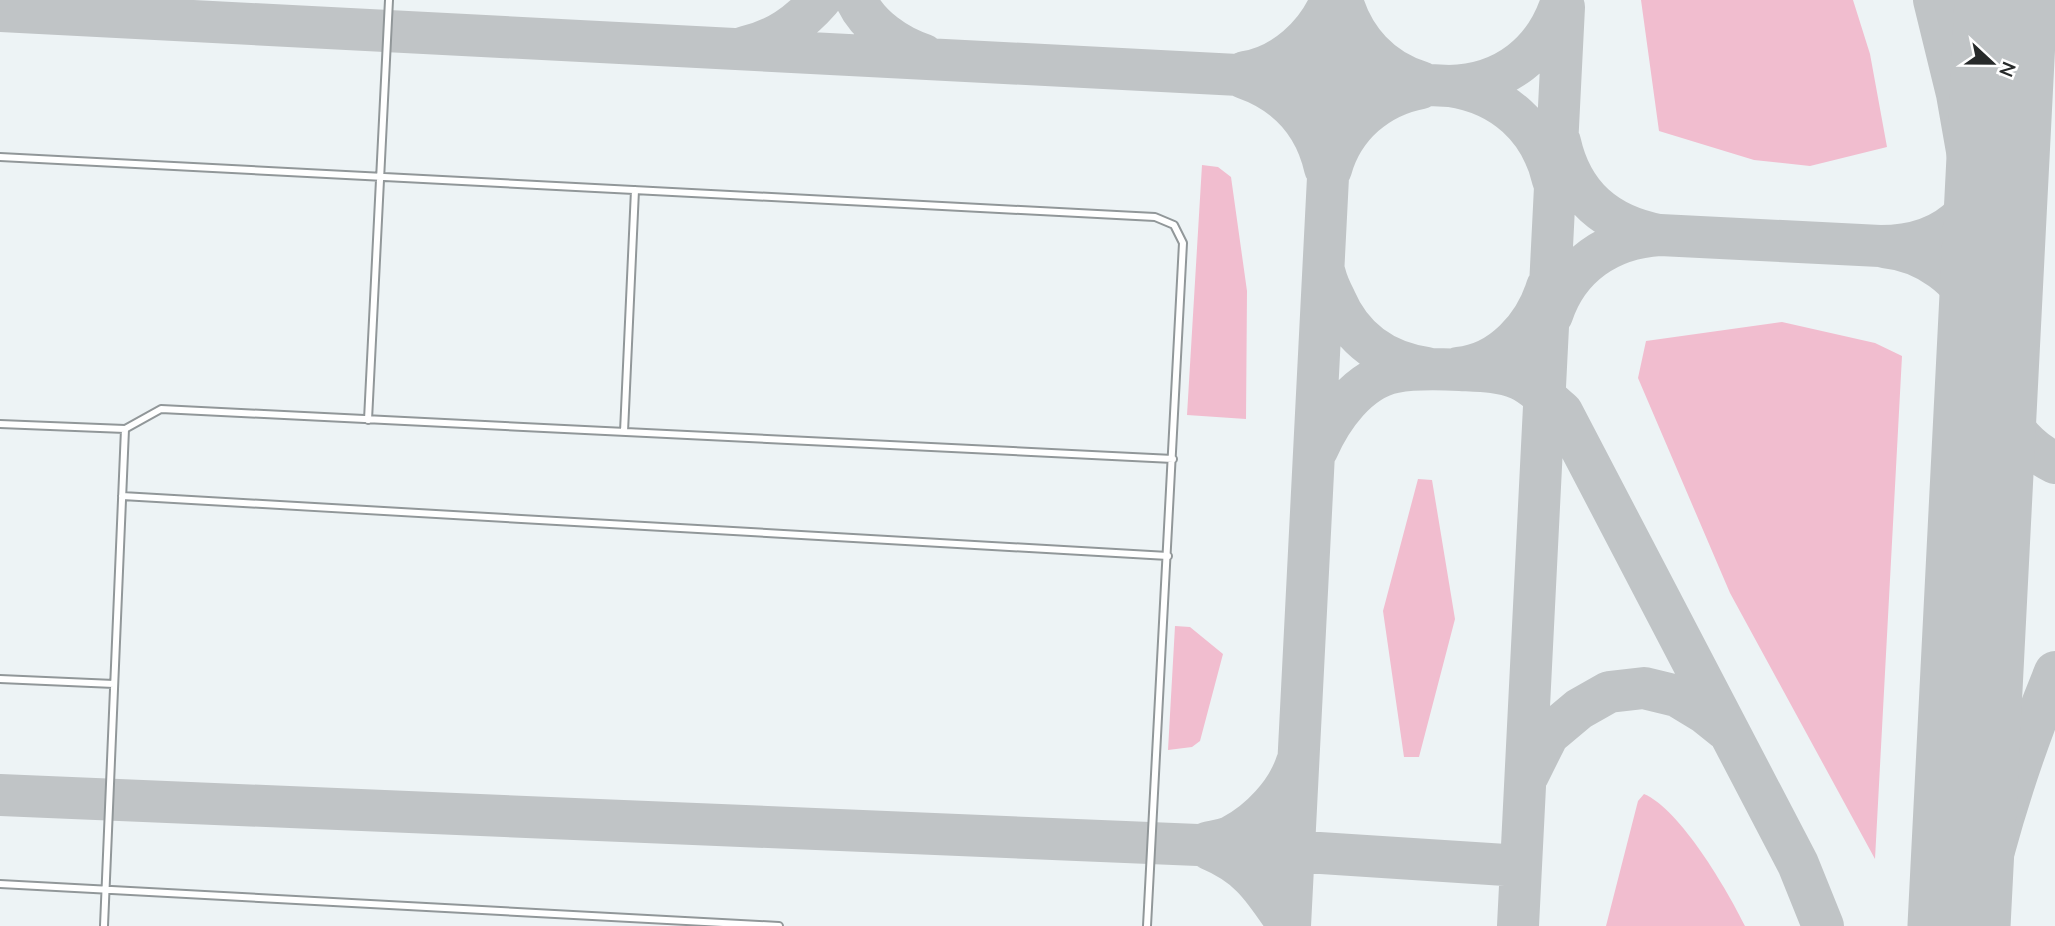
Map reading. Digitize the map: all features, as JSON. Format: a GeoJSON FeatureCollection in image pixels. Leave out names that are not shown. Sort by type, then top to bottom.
{"type":"FeatureCollection","features":[{"type":"Feature","properties":{"kind":"lane"},"geometry":{"type":"LineString","coordinates":[[368,420],[389,0]]}},
{"type":"Feature","properties":{"kind":"lane"},"geometry":{"type":"LineString","coordinates":[[0,157],[1155,217],[1174,225],[1183,243],[1147,926]]}},
{"type":"Feature","properties":{"kind":"lane"},"geometry":{"type":"LineString","coordinates":[[624,432],[635,190]]}},
{"type":"Feature","properties":{"kind":"lane"},"geometry":{"type":"LineString","coordinates":[[0,424],[125,429],[160,409],[1173,459]]}},
{"type":"Feature","properties":{"kind":"lane"},"geometry":{"type":"LineString","coordinates":[[104,926],[125,429]]}},
{"type":"Feature","properties":{"kind":"lane"},"geometry":{"type":"LineString","coordinates":[[122,496],[1168,556]]}},
{"type":"Feature","properties":{"kind":"lane"},"geometry":{"type":"LineString","coordinates":[[0,679],[114,684]]}},
{"type":"Feature","properties":{"kind":"lane"},"geometry":{"type":"LineString","coordinates":[[0,884],[779,926]]}},
{"type":"Feature","properties":{"kind":"shaded area"},"geometry":{"type":"Polygon","coordinates":[[[1641,0],[1853,0],[1870,54],[1887,147],[1810,166],[1754,160],[1659,131],[1641,0]]]}},
{"type":"Feature","properties":{"kind":"shaded area"},"geometry":{"type":"Polygon","coordinates":[[[1202,165],[1218,167],[1231,177],[1247,291],[1246,419],[1187,415],[1202,165]]]}},
{"type":"Feature","properties":{"kind":"shaded area"},"geometry":{"type":"Polygon","coordinates":[[[1782,322],[1875,343],[1902,356],[1875,859],[1730,593],[1638,378],[1646,341],[1782,322]]]}},
{"type":"Feature","properties":{"kind":"shaded area"},"geometry":{"type":"Polygon","coordinates":[[[1418,479],[1432,480],[1455,619],[1419,757],[1404,757],[1383,611],[1418,479]]]}},
{"type":"Feature","properties":{"kind":"shaded area"},"geometry":{"type":"Polygon","coordinates":[[[1175,626],[1190,627],[1223,654],[1200,741],[1192,747],[1168,750],[1175,626]]]}},
{"type":"Feature","properties":{"kind":"shaded area"},"geometry":{"type":"Polygon","coordinates":[[[1644,794],[1673,816],[1702,852],[1745,926],[1606,926],[1638,801],[1644,794]]]}},
{"type":"Feature","properties":{"kind":"taxiway"},"geometry":{"type":"LineString","coordinates":[[745,47],[786,30],[820,0]]}},
{"type":"Feature","properties":{"kind":"taxiway"},"geometry":{"type":"LineString","coordinates":[[856,0],[876,27],[904,46],[924,55]]}},
{"type":"Feature","properties":{"kind":"taxiway"},"geometry":{"type":"LineString","coordinates":[[1245,72],[1272,63],[1297,47],[1317,25],[1331,0]]}},
{"type":"Feature","properties":{"kind":"taxiway"},"geometry":{"type":"LineString","coordinates":[[1290,926],[1337,0]]}},
{"type":"Feature","properties":{"kind":"taxiway"},"geometry":{"type":"LineString","coordinates":[[1342,0],[1353,28],[1371,51],[1393,70],[1421,82]]}},
{"type":"Feature","properties":{"kind":"taxiway"},"geometry":{"type":"LineString","coordinates":[[0,11],[1449,86],[1488,79],[1520,62],[1534,50],[1545,35],[1562,0]]}},
{"type":"Feature","properties":{"kind":"taxiway"},"geometry":{"type":"LineString","coordinates":[[1934,0],[1957,94],[1976,202],[1987,362]]}},
{"type":"Feature","properties":{"kind":"taxiway"},"geometry":{"type":"LineString","coordinates":[[1518,926],[1564,7]]}},
{"type":"Feature","properties":{"kind":"taxiway"},"geometry":{"type":"LineString","coordinates":[[1244,78],[1273,92],[1297,112],[1314,137],[1325,168]]}},
{"type":"Feature","properties":{"kind":"taxiway"},"geometry":{"type":"LineString","coordinates":[[1450,86],[1487,97],[1517,116],[1539,144],[1553,180]]}},
{"type":"Feature","properties":{"kind":"taxiway"},"geometry":{"type":"LineString","coordinates":[[1331,169],[1344,139],[1364,115],[1390,98],[1421,88]]}},
{"type":"Feature","properties":{"kind":"taxiway"},"geometry":{"type":"LineString","coordinates":[[1552,315],[1568,282],[1580,269],[1608,249],[1641,237],[1660,235],[1880,246],[1906,244],[1929,238],[1964,215],[1976,198],[1986,179],[2000,132]]}},
{"type":"Feature","properties":{"kind":"taxiway"},"geometry":{"type":"LineString","coordinates":[[1560,142],[1573,178],[1595,205],[1623,224],[1659,235]]}},
{"type":"Feature","properties":{"kind":"taxiway"},"geometry":{"type":"LineString","coordinates":[[1884,247],[1914,254],[1928,261],[1964,290],[1979,317],[1988,365],[2002,409],[2018,434],[2041,455],[2055,463]]}},
{"type":"Feature","properties":{"kind":"taxiway"},"geometry":{"type":"LineString","coordinates":[[1325,274],[1342,313],[1361,337],[1384,354],[1427,368]]}},
{"type":"Feature","properties":{"kind":"taxiway"},"geometry":{"type":"LineString","coordinates":[[1458,368],[1489,359],[1514,341],[1534,316],[1547,287]]}},
{"type":"Feature","properties":{"kind":"taxiway"},"geometry":{"type":"LineString","coordinates":[[1317,450],[1330,425],[1347,402],[1369,383],[1395,372],[1444,369],[1505,374],[1531,386],[1562,412],[1798,864],[1823,926]]}},
{"type":"Feature","properties":{"kind":"taxiway"},"geometry":{"type":"LineString","coordinates":[[1976,926],[2010,797],[2055,672]]}},
{"type":"Feature","properties":{"kind":"taxiway"},"geometry":{"type":"LineString","coordinates":[[1528,775],[1548,735],[1579,709],[1609,692],[1644,688],[1677,696],[1725,729]]}},
{"type":"Feature","properties":{"kind":"taxiway"},"geometry":{"type":"LineString","coordinates":[[1206,843],[1232,836],[1262,814],[1287,785],[1297,762]]}},
{"type":"Feature","properties":{"kind":"taxiway"},"geometry":{"type":"LineString","coordinates":[[0,795],[1198,845],[1521,866]]}},
{"type":"Feature","properties":{"kind":"taxiway"},"geometry":{"type":"LineString","coordinates":[[1209,849],[1247,872],[1289,926]]}},
{"type":"Feature","properties":{"kind":"runway"},"geometry":{"type":"LineString","coordinates":[[1959,926],[2006,0]]}}]}
